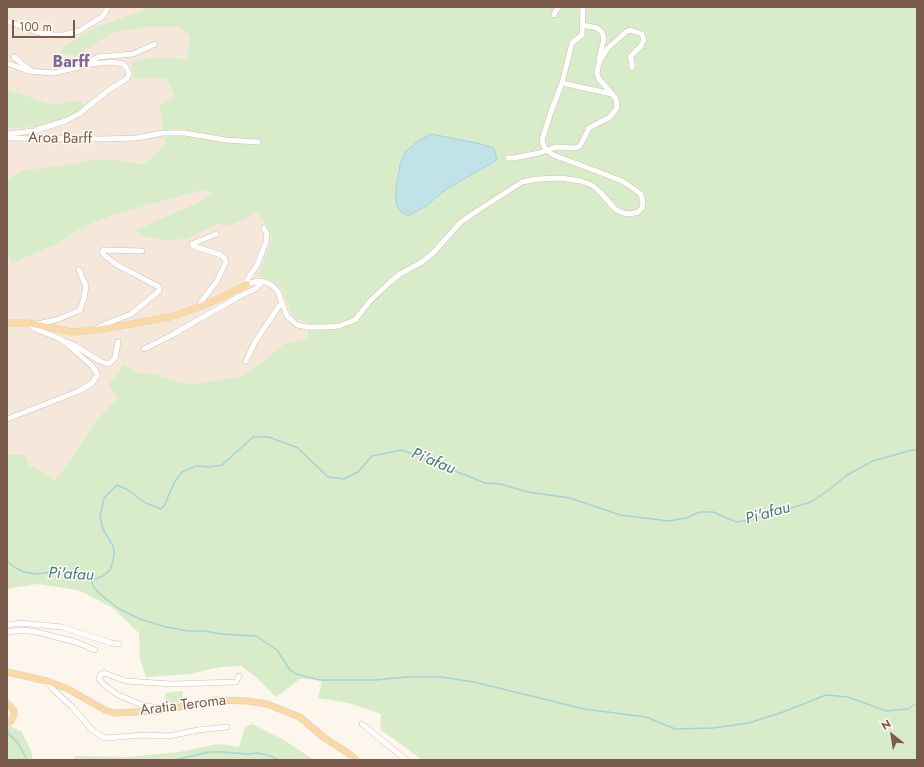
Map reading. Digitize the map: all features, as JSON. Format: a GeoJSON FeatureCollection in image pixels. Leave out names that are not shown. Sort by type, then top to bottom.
{"type":"FeatureCollection","features":[{"type":"Feature","properties":{"kind":"main road"},"geometry":{"type":"LineString","coordinates":[[7,323],[36,324],[74,332],[94,331],[170,317],[198,308],[247,284]]}},
{"type":"Feature","properties":{"kind":"main road","name":"Aratia Teroma"},"geometry":{"type":"LineString","coordinates":[[7,672],[47,680],[68,689],[105,710],[114,713],[137,713],[164,710],[216,700],[247,701],[267,704],[300,717],[323,737],[342,748],[356,760]]}},
{"type":"Feature","properties":{"kind":"main road"},"geometry":{"type":"LineString","coordinates":[[7,703],[14,711],[14,715],[11,721],[7,723]]}},
{"type":"Feature","properties":{"kind":"street"},"geometry":{"type":"LineString","coordinates":[[7,21],[40,33],[55,36],[63,35],[79,31],[102,17],[106,14],[108,7]]}},
{"type":"Feature","properties":{"kind":"street"},"geometry":{"type":"LineString","coordinates":[[554,15],[559,7]]}},
{"type":"Feature","properties":{"kind":"street"},"geometry":{"type":"LineString","coordinates":[[264,228],[267,234],[265,247],[257,265],[247,280],[247,284],[258,281],[273,286],[278,292],[287,316],[297,325],[307,327],[327,327],[349,323],[355,320],[370,301],[400,274],[422,262],[432,254],[461,222],[509,189],[522,182],[538,179],[560,178],[581,181],[592,185],[612,205],[623,213],[630,214],[638,212],[642,208],[643,203],[640,194],[622,181],[547,151],[542,140],[562,83],[572,43],[582,36],[583,7]]}},
{"type":"Feature","properties":{"kind":"street"},"geometry":{"type":"LineString","coordinates":[[508,158],[539,153],[556,148],[575,148],[580,146],[589,128],[605,120],[615,113],[618,108],[616,99],[599,79],[597,73],[599,56],[604,39],[603,35],[597,28],[583,25]]}},
{"type":"Feature","properties":{"kind":"street"},"geometry":{"type":"LineString","coordinates":[[598,67],[605,52],[630,30],[642,34],[644,40],[640,47],[630,57],[632,66]]}},
{"type":"Feature","properties":{"kind":"street"},"geometry":{"type":"LineString","coordinates":[[7,64],[33,71],[58,72],[83,66],[98,58],[133,54],[155,44]]}},
{"type":"Feature","properties":{"kind":"street"},"geometry":{"type":"LineString","coordinates":[[14,57],[33,71]]}},
{"type":"Feature","properties":{"kind":"street","name":"Aroa Barff"},"geometry":{"type":"LineString","coordinates":[[7,134],[34,131],[65,121],[86,110],[91,104],[128,77],[128,70],[123,64],[112,62],[83,66]]}},
{"type":"Feature","properties":{"kind":"street"},"geometry":{"type":"LineString","coordinates":[[562,83],[612,94]]}},
{"type":"Feature","properties":{"kind":"street","name":"Aroa Barff"},"geometry":{"type":"LineString","coordinates":[[7,138],[83,140],[137,138],[164,133],[178,133],[225,140],[258,142]]}},
{"type":"Feature","properties":{"kind":"street"},"geometry":{"type":"LineString","coordinates":[[198,308],[218,281],[226,262],[221,255],[193,246],[192,244],[216,234]]}},
{"type":"Feature","properties":{"kind":"street"},"geometry":{"type":"LineString","coordinates":[[94,331],[101,326],[131,314],[159,291],[159,287],[118,265],[102,252],[104,250],[142,251]]}},
{"type":"Feature","properties":{"kind":"street"},"geometry":{"type":"LineString","coordinates":[[36,324],[56,320],[80,310],[86,286],[79,270]]}},
{"type":"Feature","properties":{"kind":"street"},"geometry":{"type":"LineString","coordinates":[[144,349],[177,333],[240,296],[255,289],[262,282]]}},
{"type":"Feature","properties":{"kind":"street"},"geometry":{"type":"LineString","coordinates":[[246,361],[255,342],[279,306],[283,303]]}},
{"type":"Feature","properties":{"kind":"street"},"geometry":{"type":"LineString","coordinates":[[28,323],[32,328],[74,345],[100,361],[108,364],[115,358],[118,342]]}},
{"type":"Feature","properties":{"kind":"street"},"geometry":{"type":"LineString","coordinates":[[7,419],[79,391],[95,379],[97,376],[95,370],[64,342]]}},
{"type":"Feature","properties":{"kind":"street"},"geometry":{"type":"LineString","coordinates":[[7,625],[20,623],[62,627],[111,643],[119,644]]}},
{"type":"Feature","properties":{"kind":"street"},"geometry":{"type":"LineString","coordinates":[[7,632],[24,630],[37,632],[76,642],[95,650]]}},
{"type":"Feature","properties":{"kind":"street"},"geometry":{"type":"LineString","coordinates":[[164,710],[163,707],[148,707],[118,695],[104,685],[99,676],[100,674],[126,681],[171,684],[236,682],[239,676]]}},
{"type":"Feature","properties":{"kind":"street"},"geometry":{"type":"LineString","coordinates":[[47,680],[53,689],[73,708],[93,731],[102,738],[110,739],[133,736],[169,736],[198,730],[227,727]]}},
{"type":"Feature","properties":{"kind":"street"},"geometry":{"type":"LineString","coordinates":[[362,724],[406,760]]}},
{"type":"Feature","properties":{"kind":"shaded area"},"geometry":{"type":"Polygon","coordinates":[[[7,7],[157,7],[148,8],[109,34],[146,27],[180,27],[190,36],[186,59],[158,57],[133,71],[134,78],[166,79],[175,98],[159,106],[165,143],[151,159],[141,164],[114,159],[90,160],[10,178],[7,180],[7,7]]]}},
{"type":"Feature","properties":{"kind":"shaded area"},"geometry":{"type":"Polygon","coordinates":[[[204,190],[213,193],[197,203],[137,231],[186,239],[217,224],[229,226],[255,213],[265,222],[273,239],[270,280],[281,288],[295,318],[307,323],[308,339],[283,344],[264,361],[241,377],[191,385],[154,374],[135,372],[117,398],[94,423],[73,456],[55,480],[44,472],[30,466],[25,455],[7,455],[7,255],[11,263],[61,242],[85,226],[116,214],[204,190]]]}},
{"type":"Feature","properties":{"kind":"green space"},"geometry":{"type":"Polygon","coordinates":[[[917,7],[917,760],[422,760],[380,729],[381,714],[349,703],[318,698],[322,680],[300,679],[276,697],[257,678],[241,666],[220,667],[190,674],[146,677],[140,659],[139,633],[113,608],[78,590],[37,584],[7,589],[7,455],[25,455],[30,466],[44,472],[55,480],[73,456],[94,423],[117,398],[109,384],[124,365],[135,372],[154,374],[191,385],[241,377],[264,361],[283,344],[308,339],[307,323],[295,318],[281,288],[270,280],[258,276],[272,239],[265,222],[256,213],[229,226],[217,224],[186,239],[167,240],[142,236],[136,230],[197,203],[213,193],[203,190],[116,214],[85,226],[61,242],[11,263],[7,255],[7,180],[25,170],[62,166],[90,160],[114,159],[141,164],[151,159],[165,143],[159,106],[175,97],[166,79],[134,78],[131,61],[158,57],[186,59],[190,36],[180,27],[146,27],[109,34],[76,56],[60,54],[63,46],[97,27],[148,8],[917,7]]]}},
{"type":"Feature","properties":{"kind":"green space"},"geometry":{"type":"Polygon","coordinates":[[[7,89],[49,104],[82,101],[84,106],[80,112],[69,118],[35,127],[7,127],[7,89]]]}},
{"type":"Feature","properties":{"kind":"green space"},"geometry":{"type":"Polygon","coordinates":[[[182,691],[184,702],[166,704],[165,693],[182,691]]]}},
{"type":"Feature","properties":{"kind":"green space"},"geometry":{"type":"Polygon","coordinates":[[[7,724],[22,732],[32,753],[32,760],[7,760],[7,724]]]}},
{"type":"Feature","properties":{"kind":"green space"},"geometry":{"type":"Polygon","coordinates":[[[252,724],[284,740],[314,760],[73,760],[75,756],[127,757],[179,752],[219,744],[239,747],[245,727],[252,724]]]}},
{"type":"Feature","properties":{"kind":"water"},"geometry":{"type":"Polygon","coordinates":[[[431,134],[494,148],[497,160],[445,190],[426,206],[408,216],[400,211],[396,204],[396,187],[400,165],[405,152],[418,141],[431,134]]]}},
{"type":"Feature","properties":{"kind":"waterway","name":"Pi'afau"},"geometry":{"type":"LineString","coordinates":[[7,561],[14,567],[24,572],[36,574],[60,571],[72,573],[92,580],[103,576],[110,570],[114,552],[113,546],[103,529],[100,517],[104,498],[117,485],[128,490],[144,502],[161,509],[164,506],[174,483],[182,472],[196,466],[209,467],[222,465],[253,437],[269,437],[298,448],[328,477],[344,479],[358,472],[372,456],[402,450],[485,483],[500,484],[528,492],[570,498],[620,515],[669,521],[686,518],[700,512],[713,512],[736,522],[750,520],[811,502],[847,475],[873,461],[917,449]]}},
{"type":"Feature","properties":{"kind":"waterway"},"geometry":{"type":"LineString","coordinates":[[92,581],[94,588],[106,599],[121,610],[140,619],[166,627],[188,631],[256,636],[277,650],[290,670],[296,674],[320,680],[375,680],[407,677],[441,677],[474,682],[584,709],[646,717],[675,729],[713,728],[749,723],[783,712],[826,695],[848,697],[886,711],[908,709],[917,703]]}},
{"type":"Feature","properties":{"kind":"waterway"},"geometry":{"type":"LineString","coordinates":[[7,732],[18,743],[27,760]]}},
{"type":"Feature","properties":{"kind":"waterway"},"geometry":{"type":"LineString","coordinates":[[174,760],[210,752],[247,754],[258,753],[279,760]]}},
{"type":"Feature","properties":{"kind":"district","name":"Barff"},"geometry":{"type":"Point","coordinates":[71,63]}}]}
